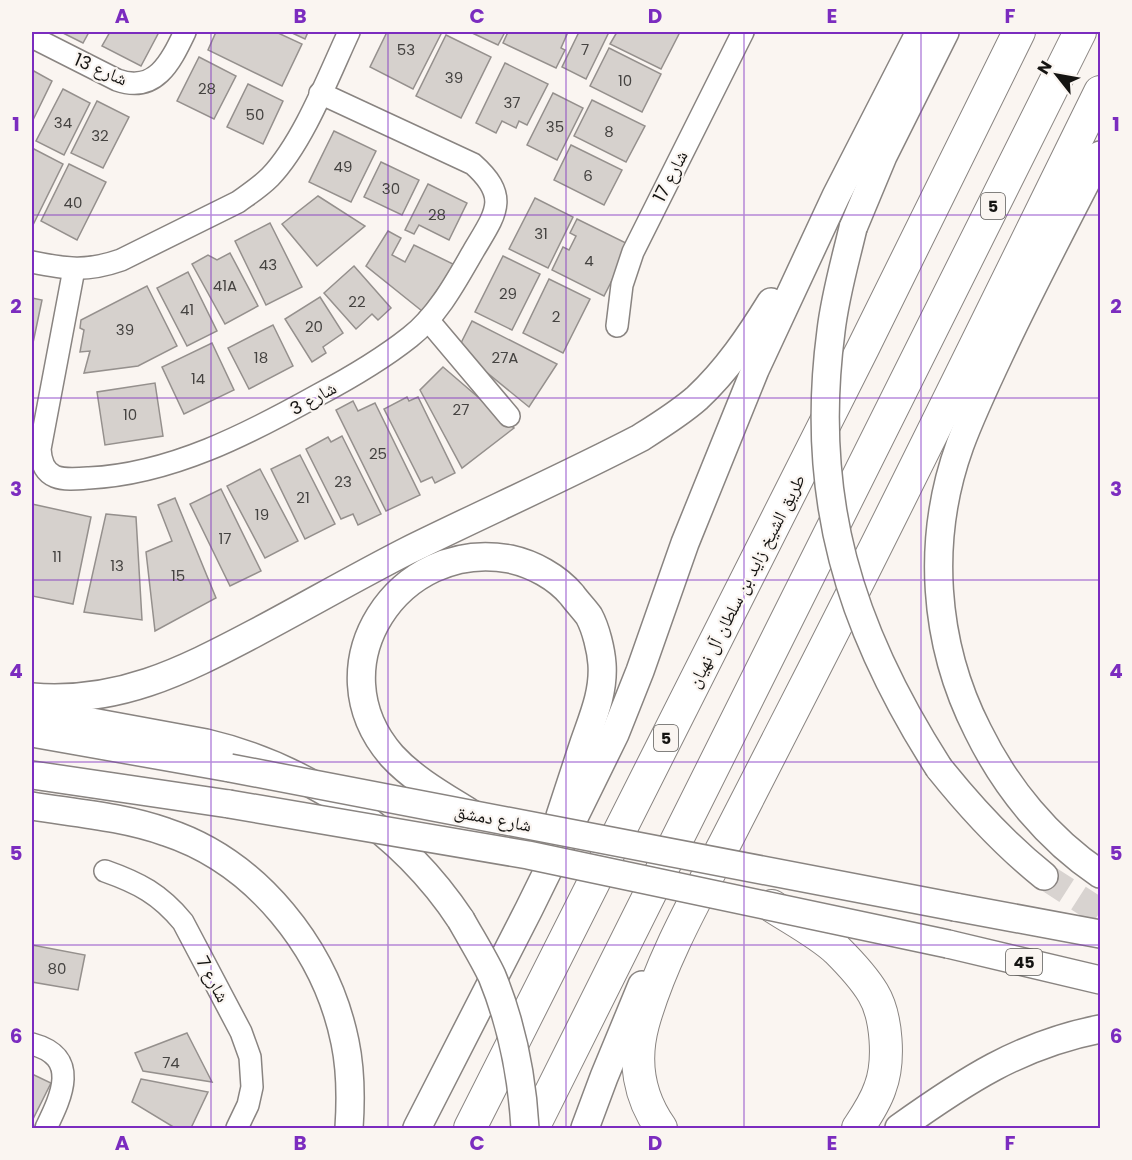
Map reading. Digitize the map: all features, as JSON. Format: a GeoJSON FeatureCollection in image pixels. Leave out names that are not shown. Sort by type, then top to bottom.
{"type":"FeatureCollection","features":[{"type":"Feature","properties":{"kind":"highway","name":"طريق الشيخ زايد بن سلطان آل نهيان"},"geometry":{"type":"LineString","coordinates":[[470,1128],[858,358],[1019,32]]}},
{"type":"Feature","properties":{"kind":"highway","name":"5"},"geometry":{"type":"LineString","coordinates":[[533,1128],[1080,32]]}},
{"type":"Feature","properties":{"kind":"highway"},"geometry":{"type":"LineString","coordinates":[[661,1128],[651,1114],[642,1091],[638,1052],[643,1025],[658,984],[699,893],[834,631],[1101,92]]}},
{"type":"Feature","properties":{"kind":"highway"},"geometry":{"type":"LineString","coordinates":[[772,906],[836,949],[874,994],[882,1019],[886,1046],[881,1087],[858,1128]]}},
{"type":"Feature","properties":{"kind":"main road"},"geometry":{"type":"LineString","coordinates":[[417,1128],[615,734],[685,543],[742,402],[836,196],[920,32]]}},
{"type":"Feature","properties":{"kind":"main road"},"geometry":{"type":"LineString","coordinates":[[945,32],[883,156],[853,228],[839,285],[827,361],[824,431],[830,502],[845,571],[867,635],[898,701],[939,768],[987,825],[1044,876]]}},
{"type":"Feature","properties":{"kind":"main road"},"geometry":{"type":"LineString","coordinates":[[1101,155],[1018,316],[960,445],[950,477],[940,525],[938,562],[939,596],[951,662],[961,695],[983,742],[1027,808],[1053,836],[1101,874]]}},
{"type":"Feature","properties":{"kind":"main road"},"geometry":{"type":"LineString","coordinates":[[32,697],[79,697],[122,690],[162,679],[200,662],[405,553],[640,438],[667,421],[696,398],[721,373],[766,311],[836,196]]}},
{"type":"Feature","properties":{"kind":"main road"},"geometry":{"type":"LineString","coordinates":[[473,814],[404,768],[381,742],[373,728],[363,696],[361,678],[365,644],[378,615],[391,599],[418,576],[433,567],[467,557],[488,556],[516,560],[530,565],[563,586],[588,615],[601,656],[602,687],[529,909]]}},
{"type":"Feature","properties":{"kind":"main road"},"geometry":{"type":"LineString","coordinates":[[585,1128],[642,984],[684,893],[730,803],[834,631]]}},
{"type":"Feature","properties":{"kind":"main road"},"geometry":{"type":"LineString","coordinates":[[32,711],[232,749],[277,766],[319,788],[358,814],[395,844],[429,877],[447,899],[491,975],[519,1070],[525,1128]]}},
{"type":"Feature","properties":{"kind":"main road","name":"شارع دمشق"},"geometry":{"type":"LineString","coordinates":[[32,733],[230,768],[1101,934]]}},
{"type":"Feature","properties":{"kind":"main road","name":"شارع دمشق"},"geometry":{"type":"LineString","coordinates":[[32,776],[229,804],[528,855],[948,944],[1101,980]]}},
{"type":"Feature","properties":{"kind":"main road"},"geometry":{"type":"LineString","coordinates":[[32,806],[168,832],[217,856],[260,889],[295,929],[314,958],[332,997],[345,1042],[351,1083],[349,1128]]}},
{"type":"Feature","properties":{"kind":"main road"},"geometry":{"type":"LineString","coordinates":[[899,1128],[993,1066],[1048,1042],[1101,1029]]}},
{"type":"Feature","properties":{"kind":"street","name":"شارع 13"},"geometry":{"type":"LineString","coordinates":[[32,37],[117,80],[128,84],[139,84],[158,75],[173,57],[185,32]]}},
{"type":"Feature","properties":{"kind":"street"},"geometry":{"type":"LineString","coordinates":[[32,262],[74,269],[103,266],[120,260],[238,202],[253,192],[272,175],[288,153],[349,32]]}},
{"type":"Feature","properties":{"kind":"street","name":"شارع 17"},"geometry":{"type":"LineString","coordinates":[[616,326],[622,285],[633,252],[743,32]]}},
{"type":"Feature","properties":{"kind":"street","name":"شارع 3"},"geometry":{"type":"LineString","coordinates":[[74,269],[36,467],[53,476],[67,480],[123,474],[188,457],[286,413],[370,367],[411,337],[428,320],[453,287],[492,220],[496,198],[492,185],[483,173],[463,158],[320,93]]}},
{"type":"Feature","properties":{"kind":"street"},"geometry":{"type":"LineString","coordinates":[[428,320],[508,417]]}},
{"type":"Feature","properties":{"kind":"street","name":"شارع 7"},"geometry":{"type":"LineString","coordinates":[[105,871],[154,892],[174,910],[183,922],[241,1032],[250,1057],[252,1087],[248,1105],[237,1128]]}},
{"type":"Feature","properties":{"kind":"street"},"geometry":{"type":"LineString","coordinates":[[32,1044],[55,1056],[64,1073],[60,1099],[46,1128]]}},
{"type":"Feature","properties":{"kind":"building"},"geometry":{"type":"Polygon","coordinates":[[[61,32],[89,32],[83,43],[61,32]]]}},
{"type":"Feature","properties":{"kind":"building"},"geometry":{"type":"Polygon","coordinates":[[[110,32],[159,32],[141,66],[102,46],[110,32]]]}},
{"type":"Feature","properties":{"kind":"building"},"geometry":{"type":"Polygon","coordinates":[[[216,32],[276,32],[302,44],[282,86],[208,50],[216,32]]]}},
{"type":"Feature","properties":{"kind":"building"},"geometry":{"type":"Polygon","coordinates":[[[290,32],[308,32],[305,39],[290,32]]]}},
{"type":"Feature","properties":{"kind":"building"},"geometry":{"type":"Polygon","coordinates":[[[387,32],[442,32],[413,89],[370,67],[387,32]]]}},
{"type":"Feature","properties":{"kind":"building"},"geometry":{"type":"Polygon","coordinates":[[[470,32],[505,32],[498,45],[470,32]]]}},
{"type":"Feature","properties":{"kind":"building"},"geometry":{"type":"Polygon","coordinates":[[[508,32],[568,32],[561,48],[565,50],[556,68],[503,43],[508,32]]]}},
{"type":"Feature","properties":{"kind":"building"},"geometry":{"type":"Polygon","coordinates":[[[579,32],[609,32],[586,79],[562,67],[579,32]]]}},
{"type":"Feature","properties":{"kind":"building"},"geometry":{"type":"Polygon","coordinates":[[[617,32],[680,32],[661,69],[610,44],[617,32]]]}},
{"type":"Feature","properties":{"kind":"building"},"geometry":{"type":"Polygon","coordinates":[[[446,35],[491,57],[461,118],[416,96],[446,35]]]}},
{"type":"Feature","properties":{"kind":"building"},"geometry":{"type":"Polygon","coordinates":[[[609,48],[661,74],[642,112],[590,86],[609,48]]]}},
{"type":"Feature","properties":{"kind":"building"},"geometry":{"type":"Polygon","coordinates":[[[199,57],[236,76],[214,119],[177,101],[199,57]]]}},
{"type":"Feature","properties":{"kind":"building"},"geometry":{"type":"Polygon","coordinates":[[[505,63],[548,84],[527,125],[519,121],[516,128],[502,121],[496,133],[476,123],[505,63]]]}},
{"type":"Feature","properties":{"kind":"building"},"geometry":{"type":"Polygon","coordinates":[[[32,70],[52,81],[32,122],[32,70]]]}},
{"type":"Feature","properties":{"kind":"building"},"geometry":{"type":"Polygon","coordinates":[[[248,84],[283,101],[263,144],[227,127],[248,84]]]}},
{"type":"Feature","properties":{"kind":"building"},"geometry":{"type":"Polygon","coordinates":[[[63,89],[90,103],[64,155],[36,141],[63,89]]]}},
{"type":"Feature","properties":{"kind":"building"},"geometry":{"type":"Polygon","coordinates":[[[553,93],[583,108],[557,160],[527,145],[553,93]]]}},
{"type":"Feature","properties":{"kind":"building"},"geometry":{"type":"Polygon","coordinates":[[[592,100],[645,126],[626,162],[574,136],[592,100]]]}},
{"type":"Feature","properties":{"kind":"building"},"geometry":{"type":"Polygon","coordinates":[[[97,101],[129,117],[103,168],[71,153],[97,101]]]}},
{"type":"Feature","properties":{"kind":"building"},"geometry":{"type":"Polygon","coordinates":[[[334,131],[376,151],[351,202],[309,182],[334,131]]]}},
{"type":"Feature","properties":{"kind":"building"},"geometry":{"type":"Polygon","coordinates":[[[571,145],[622,170],[604,205],[554,180],[571,145]]]}},
{"type":"Feature","properties":{"kind":"building"},"geometry":{"type":"Polygon","coordinates":[[[32,148],[63,164],[32,227],[32,148]]]}},
{"type":"Feature","properties":{"kind":"building"},"geometry":{"type":"Polygon","coordinates":[[[381,162],[419,180],[402,215],[364,197],[381,162]]]}},
{"type":"Feature","properties":{"kind":"building"},"geometry":{"type":"Polygon","coordinates":[[[69,164],[106,182],[77,240],[41,221],[69,164]]]}},
{"type":"Feature","properties":{"kind":"building"},"geometry":{"type":"Polygon","coordinates":[[[428,184],[467,203],[449,240],[419,225],[414,234],[405,230],[428,184]]]}},
{"type":"Feature","properties":{"kind":"building"},"geometry":{"type":"Polygon","coordinates":[[[318,196],[365,226],[317,266],[282,224],[318,196]]]}},
{"type":"Feature","properties":{"kind":"building"},"geometry":{"type":"Polygon","coordinates":[[[535,198],[573,217],[548,268],[509,249],[535,198]]]}},
{"type":"Feature","properties":{"kind":"building"},"geometry":{"type":"Polygon","coordinates":[[[577,219],[630,245],[604,296],[552,270],[563,247],[569,250],[576,236],[570,233],[577,219]]]}},
{"type":"Feature","properties":{"kind":"building"},"geometry":{"type":"Polygon","coordinates":[[[270,223],[302,287],[266,305],[235,241],[270,223]]]}},
{"type":"Feature","properties":{"kind":"building"},"geometry":{"type":"Polygon","coordinates":[[[388,231],[401,238],[392,255],[405,262],[414,245],[455,265],[422,311],[366,266],[388,231]]]}},
{"type":"Feature","properties":{"kind":"building"},"geometry":{"type":"Polygon","coordinates":[[[230,253],[258,306],[225,324],[192,264],[208,255],[217,260],[230,253]]]}},
{"type":"Feature","properties":{"kind":"building"},"geometry":{"type":"Polygon","coordinates":[[[503,256],[540,274],[512,330],[475,312],[503,256]]]}},
{"type":"Feature","properties":{"kind":"building"},"geometry":{"type":"Polygon","coordinates":[[[354,266],[391,308],[378,320],[372,314],[356,329],[324,293],[354,266]]]}},
{"type":"Feature","properties":{"kind":"building"},"geometry":{"type":"Polygon","coordinates":[[[188,272],[217,331],[187,346],[157,288],[188,272]]]}},
{"type":"Feature","properties":{"kind":"building"},"geometry":{"type":"Polygon","coordinates":[[[549,279],[590,299],[563,353],[523,333],[549,279]]]}},
{"type":"Feature","properties":{"kind":"building"},"geometry":{"type":"Polygon","coordinates":[[[147,286],[177,346],[138,366],[84,373],[90,351],[80,352],[84,330],[80,328],[81,320],[147,286]]]}},
{"type":"Feature","properties":{"kind":"building"},"geometry":{"type":"Polygon","coordinates":[[[320,297],[343,333],[323,347],[326,353],[312,362],[285,319],[320,297]]]}},
{"type":"Feature","properties":{"kind":"building"},"geometry":{"type":"Polygon","coordinates":[[[32,298],[42,300],[33,343],[32,343],[32,298]]]}},
{"type":"Feature","properties":{"kind":"building"},"geometry":{"type":"Polygon","coordinates":[[[472,321],[557,364],[529,407],[458,349],[472,321]]]}},
{"type":"Feature","properties":{"kind":"building"},"geometry":{"type":"Polygon","coordinates":[[[273,325],[293,366],[249,389],[228,348],[273,325]]]}},
{"type":"Feature","properties":{"kind":"building"},"geometry":{"type":"Polygon","coordinates":[[[212,343],[234,390],[184,414],[162,367],[212,343]]]}},
{"type":"Feature","properties":{"kind":"building"},"geometry":{"type":"Polygon","coordinates":[[[443,367],[514,428],[462,468],[420,390],[443,367]]]}},
{"type":"Feature","properties":{"kind":"building"},"geometry":{"type":"Polygon","coordinates":[[[155,383],[163,436],[105,445],[97,392],[155,383]]]}},
{"type":"Feature","properties":{"kind":"building"},"geometry":{"type":"Polygon","coordinates":[[[407,397],[409,401],[418,397],[455,473],[435,483],[432,477],[421,482],[384,409],[407,397]]]}},
{"type":"Feature","properties":{"kind":"building"},"geometry":{"type":"Polygon","coordinates":[[[353,401],[358,411],[375,403],[420,495],[386,511],[336,410],[353,401]]]}},
{"type":"Feature","properties":{"kind":"building"},"geometry":{"type":"Polygon","coordinates":[[[342,436],[381,514],[358,525],[353,514],[341,519],[306,449],[328,437],[331,442],[342,436]]]}},
{"type":"Feature","properties":{"kind":"building"},"geometry":{"type":"Polygon","coordinates":[[[300,455],[335,524],[305,539],[271,469],[300,455]]]}},
{"type":"Feature","properties":{"kind":"building"},"geometry":{"type":"Polygon","coordinates":[[[260,469],[298,541],[265,558],[227,486],[260,469]]]}},
{"type":"Feature","properties":{"kind":"building"},"geometry":{"type":"Polygon","coordinates":[[[221,489],[261,571],[230,586],[190,504],[221,489]]]}},
{"type":"Feature","properties":{"kind":"building"},"geometry":{"type":"Polygon","coordinates":[[[175,498],[216,598],[155,631],[146,552],[172,541],[158,505],[175,498]]]}},
{"type":"Feature","properties":{"kind":"building"},"geometry":{"type":"Polygon","coordinates":[[[32,504],[91,517],[73,604],[32,596],[32,504]]]}},
{"type":"Feature","properties":{"kind":"building"},"geometry":{"type":"Polygon","coordinates":[[[106,514],[136,517],[142,620],[84,612],[106,514]]]}},
{"type":"Feature","properties":{"kind":"building"},"geometry":{"type":"Polygon","coordinates":[[[32,945],[85,955],[78,990],[32,982],[32,945]]]}},
{"type":"Feature","properties":{"kind":"building"},"geometry":{"type":"Polygon","coordinates":[[[187,1033],[212,1082],[143,1071],[135,1053],[187,1033]]]}},
{"type":"Feature","properties":{"kind":"building"},"geometry":{"type":"Polygon","coordinates":[[[32,1074],[51,1083],[33,1119],[32,1118],[32,1074]]]}},
{"type":"Feature","properties":{"kind":"building"},"geometry":{"type":"Polygon","coordinates":[[[141,1079],[208,1092],[191,1128],[175,1128],[132,1102],[141,1079]]]}},
{"type":"Feature","properties":{"kind":"tunnel"},"geometry":{"type":"LineString","coordinates":[[1044,876],[1100,912]]}}]}
